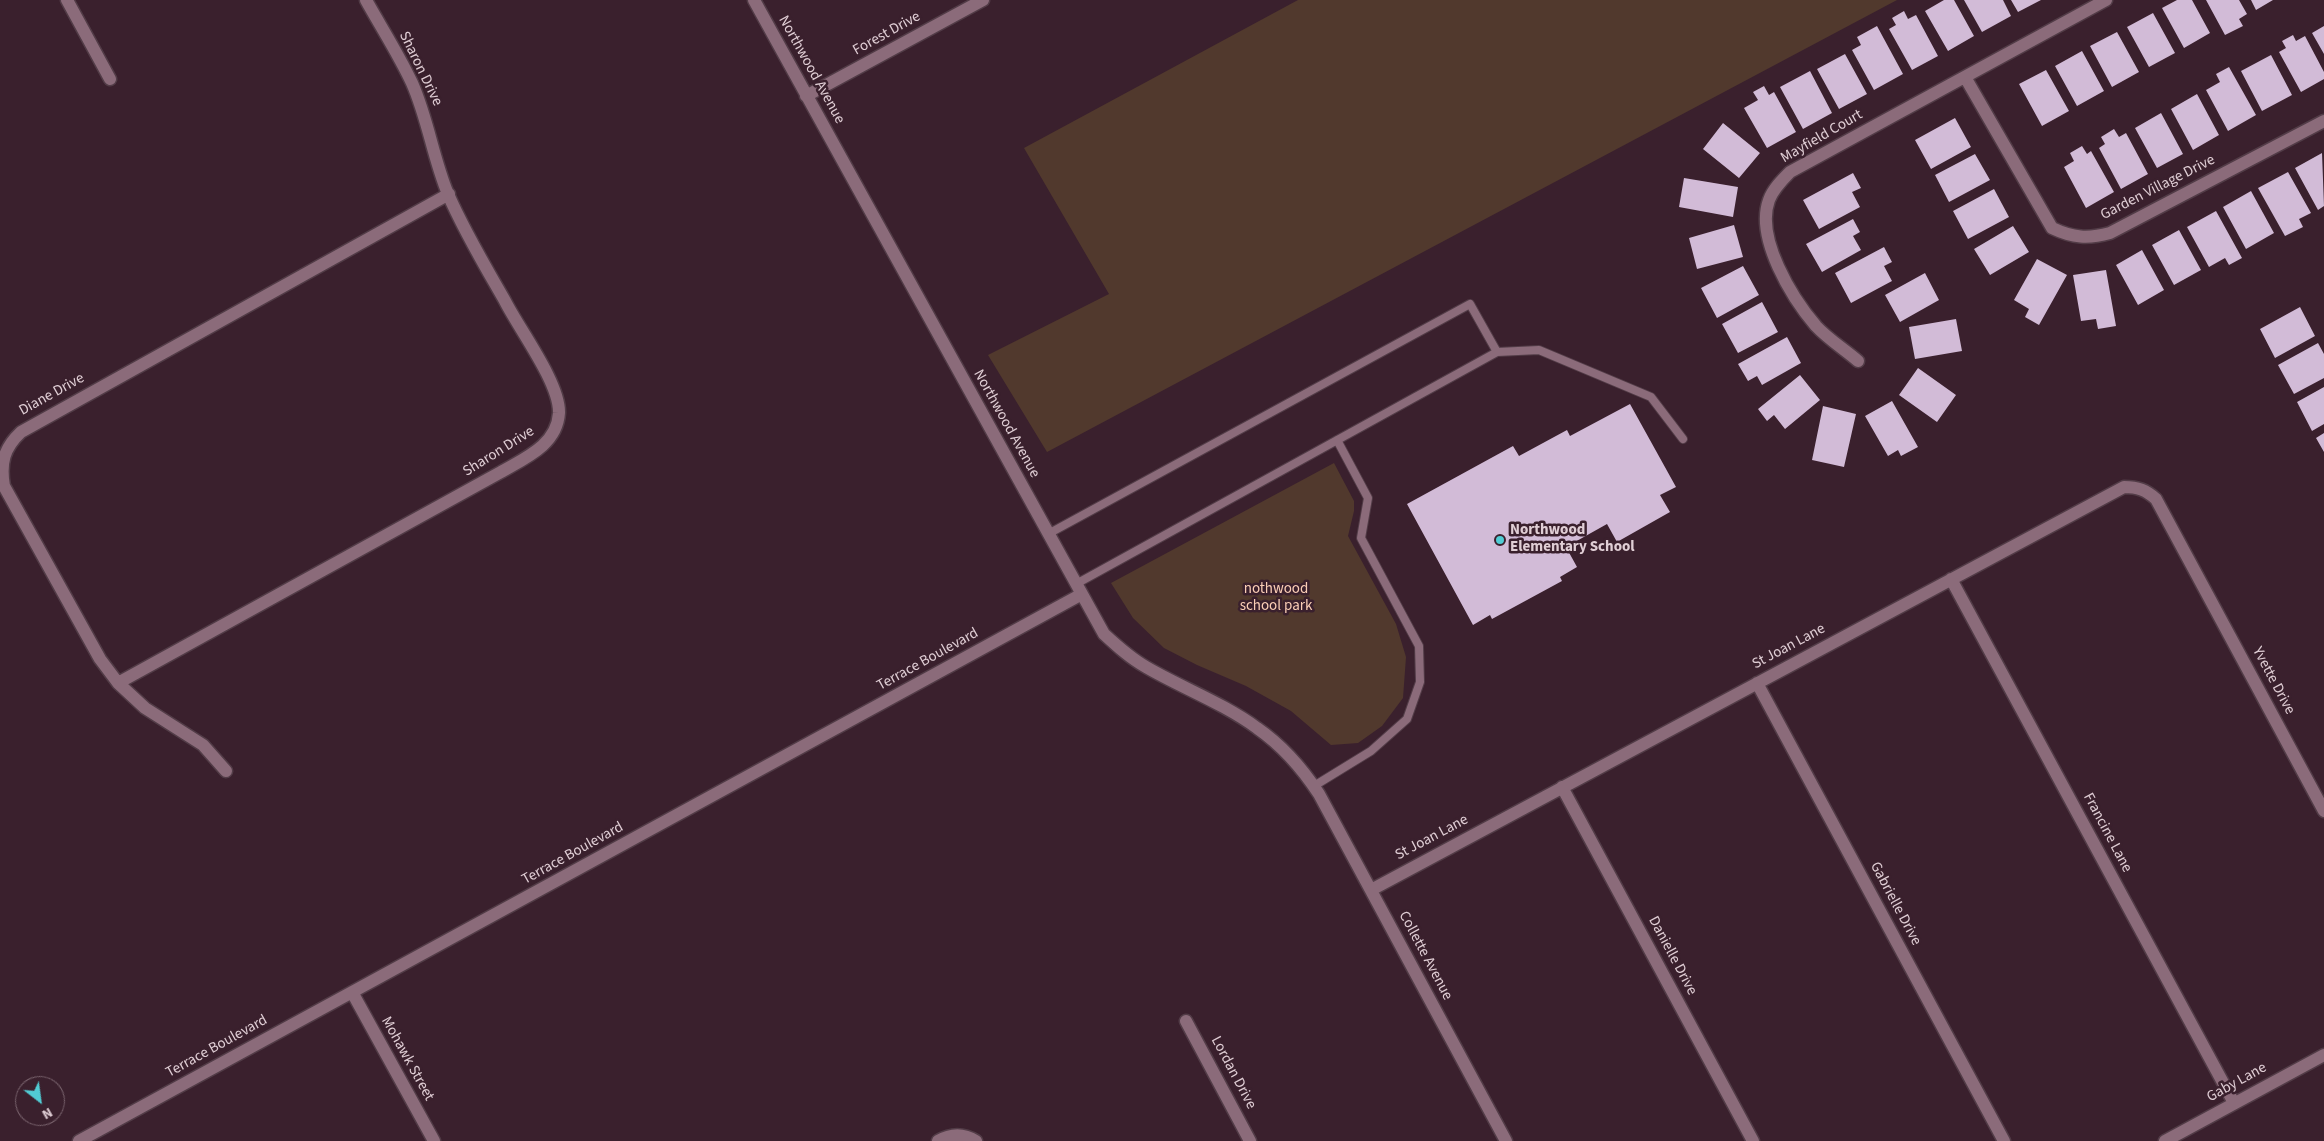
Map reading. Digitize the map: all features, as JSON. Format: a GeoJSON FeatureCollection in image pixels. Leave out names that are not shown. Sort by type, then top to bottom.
{"type":"FeatureCollection","features":[{"type":"Feature","properties":{"kind":"street"},"geometry":{"type":"LineString","coordinates":[[67,0],[110,79]]}},
{"type":"Feature","properties":{"kind":"street","name":"Sharon Drive"},"geometry":{"type":"LineString","coordinates":[[118,683],[501,472],[540,449],[549,439],[555,428],[559,413],[557,396],[544,368],[472,243],[448,194],[436,162],[425,114],[411,82],[366,0]]}},
{"type":"Feature","properties":{"kind":"street","name":"Northwood Avenue"},"geometry":{"type":"LineString","coordinates":[[754,0],[1104,634],[1126,655],[1144,667],[1221,706],[1256,727],[1289,754],[1314,786]]}},
{"type":"Feature","properties":{"kind":"street","name":"Forest Drive"},"geometry":{"type":"LineString","coordinates":[[806,96],[983,0]]}},
{"type":"Feature","properties":{"kind":"street","name":"Mayfield Court"},"geometry":{"type":"LineString","coordinates":[[1858,360],[1817,326],[1778,266],[1768,245],[1768,201],[1778,184],[1790,172],[2106,0]]}},
{"type":"Feature","properties":{"kind":"street","name":"Garden Village Drive"},"geometry":{"type":"LineString","coordinates":[[1965,77],[2052,228],[2080,238],[2091,238],[2110,232],[2324,121]]}},
{"type":"Feature","properties":{"kind":"street","name":"Diane Drive"},"geometry":{"type":"LineString","coordinates":[[226,770],[203,745],[145,708],[118,683],[100,659],[4,486],[1,472],[3,457],[9,443],[21,432],[448,194]]}},
{"type":"Feature","properties":{"kind":"street","name":"St Joan Lane"},"geometry":{"type":"LineString","coordinates":[[1371,890],[2124,487],[2135,487],[2148,492],[2156,499],[2193,566]]}},
{"type":"Feature","properties":{"kind":"street","name":"Yvette Drive"},"geometry":{"type":"LineString","coordinates":[[2193,566],[2324,811]]}},
{"type":"Feature","properties":{"kind":"street","name":"Francine Lane"},"geometry":{"type":"LineString","coordinates":[[1951,579],[2234,1104]]}},
{"type":"Feature","properties":{"kind":"street","name":"Terrace Boulevard"},"geometry":{"type":"LineString","coordinates":[[79,1141],[1079,589]]}},
{"type":"Feature","properties":{"kind":"street","name":"Gabrielle Drive"},"geometry":{"type":"LineString","coordinates":[[1757,683],[2004,1141]]}},
{"type":"Feature","properties":{"kind":"street","name":"Collette Avenue"},"geometry":{"type":"LineString","coordinates":[[1314,786],[1506,1141]]}},
{"type":"Feature","properties":{"kind":"street","name":"Danielle Drive"},"geometry":{"type":"LineString","coordinates":[[1562,787],[1753,1141]]}},
{"type":"Feature","properties":{"kind":"street","name":"Mohawk Street"},"geometry":{"type":"LineString","coordinates":[[352,992],[434,1141]]}},
{"type":"Feature","properties":{"kind":"street","name":"Lordan Drive"},"geometry":{"type":"LineString","coordinates":[[1186,1020],[1250,1141]]}},
{"type":"Feature","properties":{"kind":"street","name":"Gaby Lane"},"geometry":{"type":"LineString","coordinates":[[2165,1141],[2324,1054]]}},
{"type":"Feature","properties":{"kind":"street"},"geometry":{"type":"LineString","coordinates":[[938,1141],[948,1136],[961,1135],[976,1141]]}},
{"type":"Feature","properties":{"kind":"lane"},"geometry":{"type":"LineString","coordinates":[[1048,534],[1470,304],[1497,352]]}},
{"type":"Feature","properties":{"kind":"lane"},"geometry":{"type":"LineString","coordinates":[[1079,589],[1337,440],[1497,352],[1539,350],[1650,397],[1683,439]]}},
{"type":"Feature","properties":{"kind":"lane"},"geometry":{"type":"LineString","coordinates":[[1314,786],[1371,752],[1407,719],[1420,682],[1418,646],[1361,538],[1368,498],[1337,440]]}},
{"type":"Feature","properties":{"kind":"green space"},"geometry":{"type":"Polygon","coordinates":[[[1298,0],[1897,0],[1047,452],[988,355],[1109,294],[1024,148],[1298,0]]]}},
{"type":"Feature","properties":{"kind":"green space","name":"nothwood school park"},"geometry":{"type":"Polygon","coordinates":[[[1334,463],[1354,501],[1354,511],[1348,536],[1396,624],[1406,657],[1403,698],[1382,726],[1358,743],[1331,745],[1291,711],[1246,686],[1197,665],[1164,648],[1133,618],[1111,583],[1334,463]]]}},
{"type":"Feature","properties":{"kind":"building"},"geometry":{"type":"Polygon","coordinates":[[[1944,0],[1954,0],[1974,36],[1948,51],[1925,11],[1944,0]]]}},
{"type":"Feature","properties":{"kind":"building"},"geometry":{"type":"Polygon","coordinates":[[[1964,0],[2003,0],[2011,16],[1982,32],[1964,0]]]}},
{"type":"Feature","properties":{"kind":"building"},"geometry":{"type":"Polygon","coordinates":[[[2011,0],[2041,0],[2018,12],[2011,0]]]}},
{"type":"Feature","properties":{"kind":"building"},"geometry":{"type":"Polygon","coordinates":[[[2177,0],[2192,0],[2210,33],[2184,48],[2162,8],[2177,0]]]}},
{"type":"Feature","properties":{"kind":"building"},"geometry":{"type":"Polygon","coordinates":[[[2206,0],[2239,0],[2247,14],[2239,19],[2243,26],[2225,35],[2206,0]]]}},
{"type":"Feature","properties":{"kind":"building"},"geometry":{"type":"Polygon","coordinates":[[[2251,0],[2273,0],[2256,10],[2251,0]]]}},
{"type":"Feature","properties":{"kind":"building"},"geometry":{"type":"Polygon","coordinates":[[[1904,11],[1908,19],[1916,15],[1938,56],[1912,70],[1889,29],[1896,25],[1892,18],[1904,11]]]}},
{"type":"Feature","properties":{"kind":"building"},"geometry":{"type":"Polygon","coordinates":[[[2153,13],[2175,53],[2149,67],[2127,27],[2153,13]]]}},
{"type":"Feature","properties":{"kind":"building"},"geometry":{"type":"Polygon","coordinates":[[[1877,26],[1903,74],[1874,90],[1852,50],[1861,45],[1857,37],[1877,26]]]}},
{"type":"Feature","properties":{"kind":"building"},"geometry":{"type":"Polygon","coordinates":[[[2324,26],[2324,54],[2312,33],[2324,26]]]}},
{"type":"Feature","properties":{"kind":"building"},"geometry":{"type":"Polygon","coordinates":[[[2117,32],[2139,72],[2112,87],[2090,46],[2117,32]]]}},
{"type":"Feature","properties":{"kind":"building"},"geometry":{"type":"Polygon","coordinates":[[[2293,35],[2296,41],[2305,36],[2324,72],[2324,79],[2301,92],[2279,52],[2286,48],[2282,41],[2293,35]]]}},
{"type":"Feature","properties":{"kind":"building"},"geometry":{"type":"Polygon","coordinates":[[[2082,51],[2104,91],[2077,106],[2055,66],[2082,51]]]}},
{"type":"Feature","properties":{"kind":"building"},"geometry":{"type":"Polygon","coordinates":[[[1845,54],[1867,94],[1839,109],[1817,69],[1845,54]]]}},
{"type":"Feature","properties":{"kind":"building"},"geometry":{"type":"Polygon","coordinates":[[[2271,55],[2292,95],[2262,111],[2241,71],[2271,55]]]}},
{"type":"Feature","properties":{"kind":"building"},"geometry":{"type":"Polygon","coordinates":[[[2229,67],[2256,115],[2228,131],[2206,90],[2220,82],[2216,74],[2229,67]]]}},
{"type":"Feature","properties":{"kind":"building"},"geometry":{"type":"Polygon","coordinates":[[[2046,70],[2069,111],[2042,126],[2019,84],[2046,70]]]}},
{"type":"Feature","properties":{"kind":"building"},"geometry":{"type":"Polygon","coordinates":[[[1810,71],[1832,113],[1803,129],[1780,87],[1810,71]]]}},
{"type":"Feature","properties":{"kind":"building"},"geometry":{"type":"Polygon","coordinates":[[[1764,86],[1769,95],[1774,92],[1796,132],[1767,148],[1744,108],[1758,100],[1753,92],[1764,86]]]}},
{"type":"Feature","properties":{"kind":"building"},"geometry":{"type":"Polygon","coordinates":[[[2197,94],[2219,135],[2193,150],[2171,109],[2197,94]]]}},
{"type":"Feature","properties":{"kind":"building"},"geometry":{"type":"Polygon","coordinates":[[[2161,113],[2183,154],[2157,168],[2135,128],[2161,113]]]}},
{"type":"Feature","properties":{"kind":"building"},"geometry":{"type":"Polygon","coordinates":[[[1955,118],[1971,147],[1931,169],[1915,140],[1955,118]]]}},
{"type":"Feature","properties":{"kind":"building"},"geometry":{"type":"Polygon","coordinates":[[[1723,123],[1760,153],[1739,178],[1703,149],[1723,123]]]}},
{"type":"Feature","properties":{"kind":"building"},"geometry":{"type":"Polygon","coordinates":[[[2114,129],[2119,137],[2126,133],[2148,174],[2121,189],[2099,148],[2105,144],[2101,137],[2114,129]]]}},
{"type":"Feature","properties":{"kind":"building"},"geometry":{"type":"Polygon","coordinates":[[[2082,146],[2087,154],[2091,151],[2114,192],[2086,208],[2064,167],[2074,161],[2070,153],[2082,146]]]}},
{"type":"Feature","properties":{"kind":"building"},"geometry":{"type":"Polygon","coordinates":[[[2322,153],[2324,206],[2318,210],[2295,168],[2322,153]]]}},
{"type":"Feature","properties":{"kind":"building"},"geometry":{"type":"Polygon","coordinates":[[[1975,154],[1990,180],[1949,202],[1935,175],[1975,154]]]}},
{"type":"Feature","properties":{"kind":"building"},"geometry":{"type":"Polygon","coordinates":[[[2288,172],[2311,213],[2299,219],[2303,227],[2285,236],[2258,188],[2288,172]]]}},
{"type":"Feature","properties":{"kind":"building"},"geometry":{"type":"Polygon","coordinates":[[[1853,173],[1861,188],[1852,192],[1860,207],[1819,229],[1803,200],[1853,173]]]}},
{"type":"Feature","properties":{"kind":"building"},"geometry":{"type":"Polygon","coordinates":[[[1684,178],[1738,187],[1733,217],[1679,207],[1684,178]]]}},
{"type":"Feature","properties":{"kind":"building"},"geometry":{"type":"Polygon","coordinates":[[[1994,189],[2009,217],[1968,239],[1953,211],[1994,189]]]}},
{"type":"Feature","properties":{"kind":"building"},"geometry":{"type":"Polygon","coordinates":[[[2251,191],[2274,233],[2246,249],[2223,207],[2251,191]]]}},
{"type":"Feature","properties":{"kind":"building"},"geometry":{"type":"Polygon","coordinates":[[[2216,211],[2242,258],[2229,265],[2225,258],[2209,267],[2187,227],[2216,211]]]}},
{"type":"Feature","properties":{"kind":"building"},"geometry":{"type":"Polygon","coordinates":[[[1853,219],[1860,232],[1853,236],[1861,250],[1822,272],[1806,244],[1853,219]]]}},
{"type":"Feature","properties":{"kind":"building"},"geometry":{"type":"Polygon","coordinates":[[[1734,225],[1743,257],[1697,269],[1689,238],[1734,225]]]}},
{"type":"Feature","properties":{"kind":"building"},"geometry":{"type":"Polygon","coordinates":[[[2013,226],[2029,252],[1990,275],[1974,249],[2013,226]]]}},
{"type":"Feature","properties":{"kind":"building"},"geometry":{"type":"Polygon","coordinates":[[[2179,230],[2201,270],[2174,285],[2152,245],[2179,230]]]}},
{"type":"Feature","properties":{"kind":"building"},"geometry":{"type":"Polygon","coordinates":[[[1884,247],[1892,262],[1884,266],[1892,281],[1851,303],[1835,273],[1884,247]]]}},
{"type":"Feature","properties":{"kind":"building"},"geometry":{"type":"Polygon","coordinates":[[[2142,250],[2164,290],[2138,305],[2116,265],[2142,250]]]}},
{"type":"Feature","properties":{"kind":"building"},"geometry":{"type":"Polygon","coordinates":[[[2037,259],[2067,275],[2039,325],[2025,317],[2029,309],[2014,300],[2037,259]]]}},
{"type":"Feature","properties":{"kind":"building"},"geometry":{"type":"Polygon","coordinates":[[[1743,266],[1759,295],[1717,318],[1701,288],[1743,266]]]}},
{"type":"Feature","properties":{"kind":"building"},"geometry":{"type":"Polygon","coordinates":[[[2106,270],[2116,326],[2098,329],[2096,319],[2081,321],[2073,275],[2106,270]]]}},
{"type":"Feature","properties":{"kind":"building"},"geometry":{"type":"Polygon","coordinates":[[[1925,273],[1939,300],[1900,322],[1885,295],[1925,273]]]}},
{"type":"Feature","properties":{"kind":"building"},"geometry":{"type":"Polygon","coordinates":[[[1762,302],[1778,332],[1738,353],[1722,324],[1762,302]]]}},
{"type":"Feature","properties":{"kind":"building"},"geometry":{"type":"Polygon","coordinates":[[[2300,307],[2315,336],[2275,358],[2260,329],[2300,307]]]}},
{"type":"Feature","properties":{"kind":"building"},"geometry":{"type":"Polygon","coordinates":[[[1956,319],[1962,351],[1915,359],[1909,327],[1956,319]]]}},
{"type":"Feature","properties":{"kind":"building"},"geometry":{"type":"Polygon","coordinates":[[[1787,337],[1801,363],[1762,385],[1757,376],[1748,381],[1738,364],[1787,337]]]}},
{"type":"Feature","properties":{"kind":"building"},"geometry":{"type":"Polygon","coordinates":[[[2318,343],[2324,354],[2324,378],[2294,394],[2278,365],[2318,343]]]}},
{"type":"Feature","properties":{"kind":"building"},"geometry":{"type":"Polygon","coordinates":[[[1918,368],[1956,395],[1937,422],[1899,395],[1918,368]]]}},
{"type":"Feature","properties":{"kind":"building"},"geometry":{"type":"Polygon","coordinates":[[[1800,375],[1820,400],[1785,429],[1774,415],[1767,421],[1758,409],[1800,375]]]}},
{"type":"Feature","properties":{"kind":"building"},"geometry":{"type":"Polygon","coordinates":[[[2324,387],[2324,424],[2312,431],[2297,402],[2324,387]]]}},
{"type":"Feature","properties":{"kind":"building"},"geometry":{"type":"Polygon","coordinates":[[[1892,401],[1918,447],[1901,456],[1898,450],[1888,456],[1865,416],[1892,401]]]}},
{"type":"Feature","properties":{"kind":"building"},"geometry":{"type":"Polygon","coordinates":[[[1630,404],[1676,487],[1660,495],[1670,512],[1617,542],[1607,524],[1566,547],[1577,567],[1560,577],[1562,581],[1492,619],[1490,615],[1473,625],[1407,504],[1513,446],[1519,456],[1567,430],[1570,436],[1630,404]]]}},
{"type":"Feature","properties":{"kind":"building"},"geometry":{"type":"Polygon","coordinates":[[[1823,406],[1856,414],[1844,467],[1812,460],[1823,406]]]}},
{"type":"Feature","properties":{"kind":"building"},"geometry":{"type":"Polygon","coordinates":[[[2324,433],[2324,452],[2316,438],[2324,433]]]}},
{"type":"Feature","properties":{"kind":"place","name":"Northwood Elementary School"},"geometry":{"type":"Point","coordinates":[1500,540]}}]}
